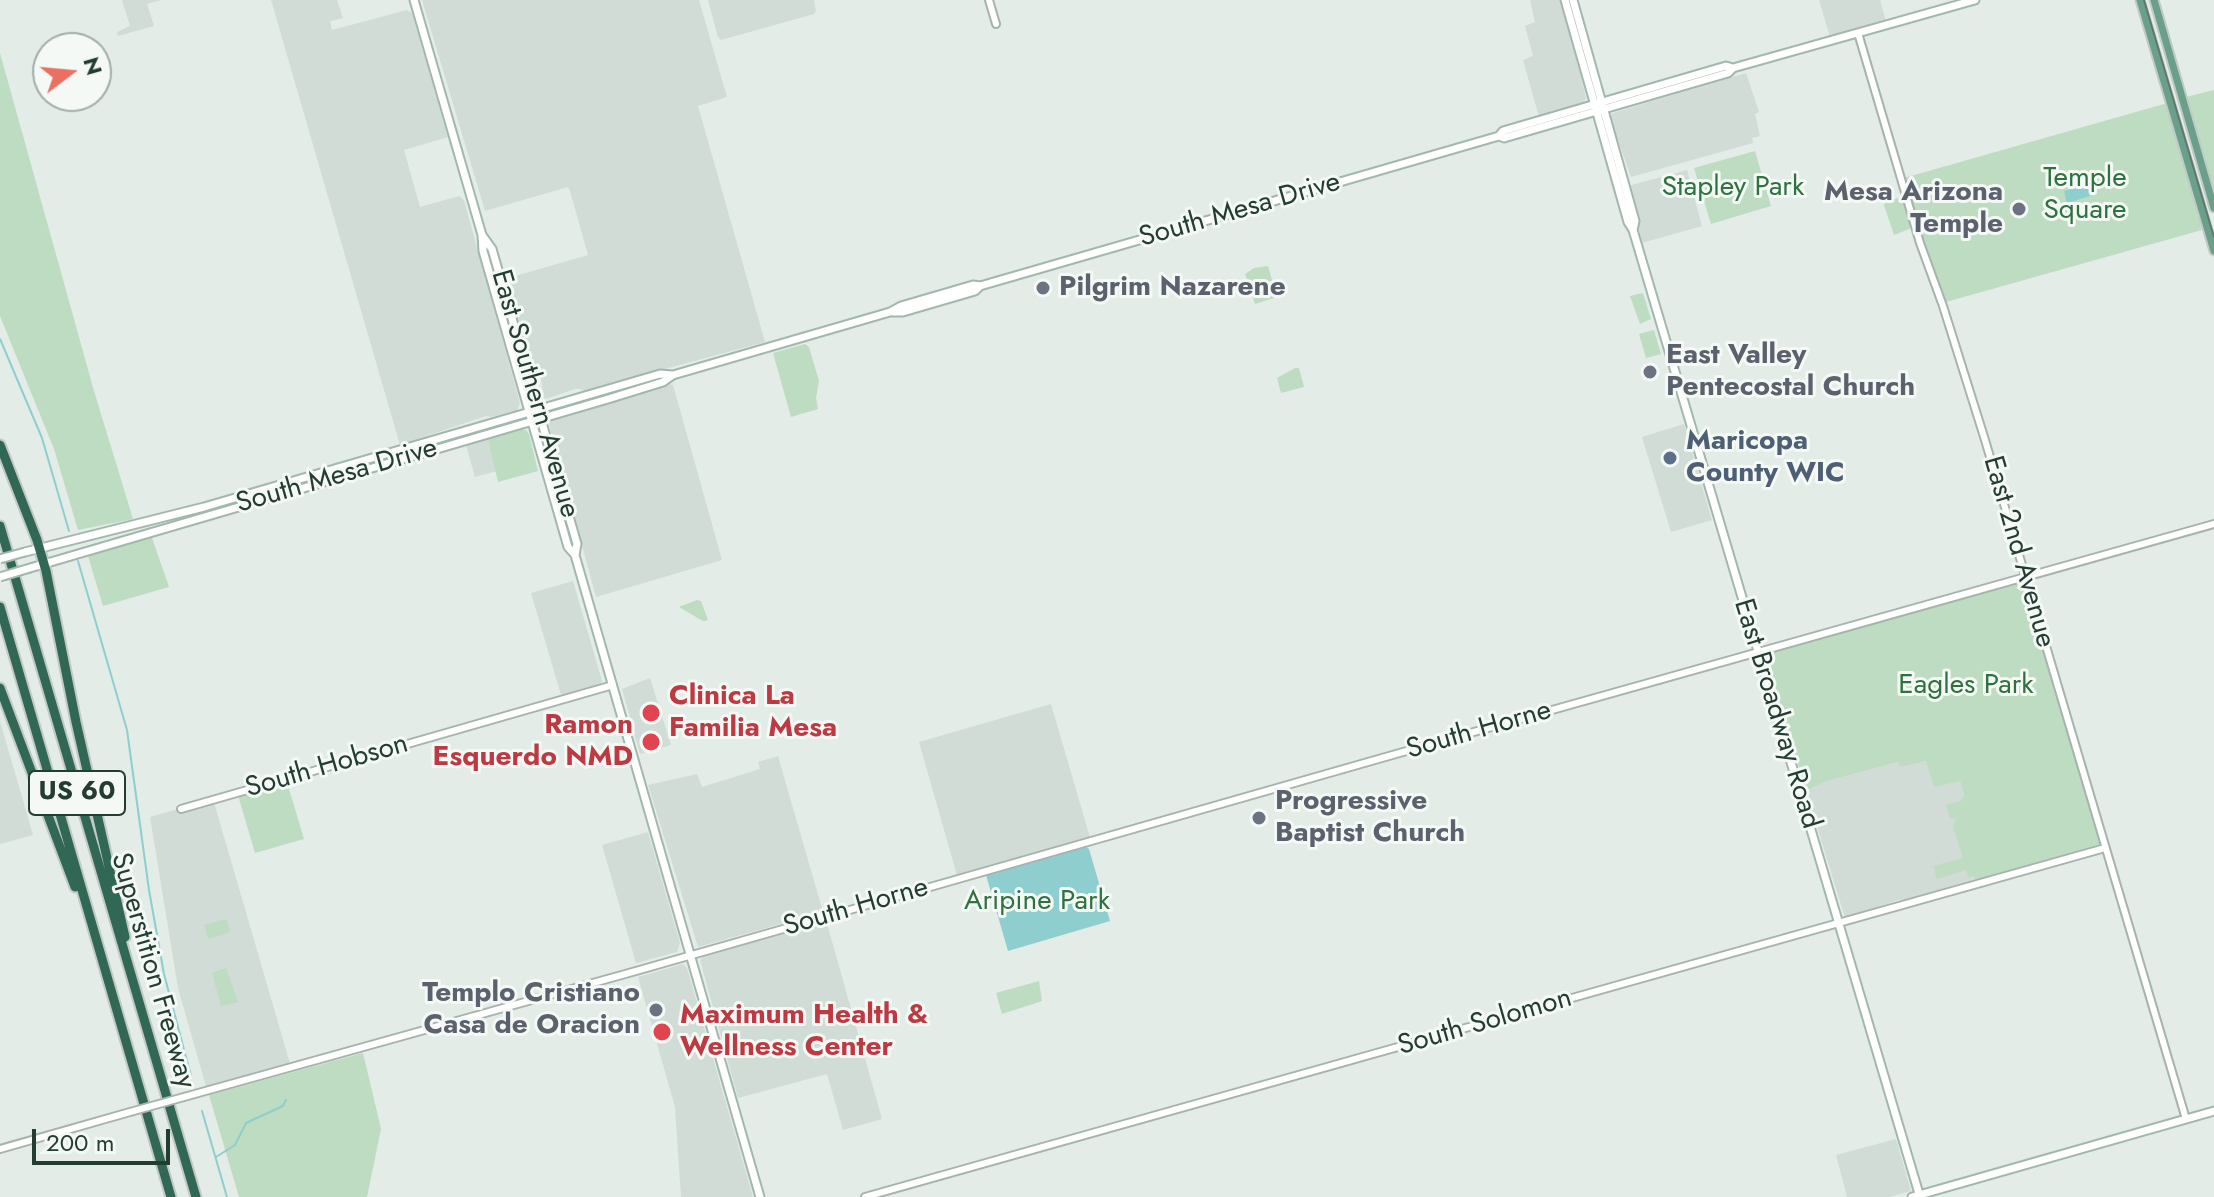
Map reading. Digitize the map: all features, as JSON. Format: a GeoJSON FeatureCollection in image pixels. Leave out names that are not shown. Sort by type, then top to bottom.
{"type":"FeatureCollection","features":[{"type":"Feature","properties":{"kind":"highway"},"geometry":{"type":"LineString","coordinates":[[0,445],[44,565],[95,810],[155,1061]]}},
{"type":"Feature","properties":{"kind":"highway","name":"Superstition Freeway"},"geometry":{"type":"LineString","coordinates":[[0,526],[196,1197]]}},
{"type":"Feature","properties":{"kind":"highway","name":"Superstition Freeway"},"geometry":{"type":"LineString","coordinates":[[0,607],[171,1197]]}},
{"type":"Feature","properties":{"kind":"highway"},"geometry":{"type":"LineString","coordinates":[[0,688],[56,831],[110,986]]}},
{"type":"Feature","properties":{"kind":"main road","name":"East Southern Avenue"},"geometry":{"type":"LineString","coordinates":[[414,0],[482,235],[489,275],[530,422],[568,547],[575,555],[760,1197]]}},
{"type":"Feature","properties":{"kind":"main road","name":"East Broadway Road"},"geometry":{"type":"LineString","coordinates":[[1565,0],[1635,221],[1633,230],[1917,1196]]}},
{"type":"Feature","properties":{"kind":"main road","name":"East Broadway Road"},"geometry":{"type":"LineString","coordinates":[[1573,0],[1598,107]]}},
{"type":"Feature","properties":{"kind":"main road","name":"South Mesa Drive"},"geometry":{"type":"LineString","coordinates":[[0,577],[599,402],[663,382],[673,375],[890,312],[903,312],[975,291],[980,286],[1499,136],[1504,138],[1598,107],[1728,73],[1733,68],[1975,0]]}},
{"type":"Feature","properties":{"kind":"main road"},"geometry":{"type":"LineString","coordinates":[[2140,0],[2214,251]]}},
{"type":"Feature","properties":{"kind":"main road"},"geometry":{"type":"LineString","coordinates":[[2154,0],[2214,208]]}},
{"type":"Feature","properties":{"kind":"main road","name":"East Southern Avenue"},"geometry":{"type":"LineString","coordinates":[[482,235],[492,249],[543,418],[577,544],[575,555]]}},
{"type":"Feature","properties":{"kind":"main road"},"geometry":{"type":"LineString","coordinates":[[489,275],[494,280],[503,308],[511,313]]}},
{"type":"Feature","properties":{"kind":"main road","name":"South Mesa Drive"},"geometry":{"type":"LineString","coordinates":[[0,559],[204,507],[637,380],[660,374],[673,375]]}},
{"type":"Feature","properties":{"kind":"main road"},"geometry":{"type":"LineString","coordinates":[[599,402],[637,380]]}},
{"type":"Feature","properties":{"kind":"main road"},"geometry":{"type":"LineString","coordinates":[[549,485],[554,489],[564,517],[572,527]]}},
{"type":"Feature","properties":{"kind":"main road"},"geometry":{"type":"LineString","coordinates":[[1917,1196],[2214,1111]]}},
{"type":"Feature","properties":{"kind":"street"},"geometry":{"type":"LineString","coordinates":[[989,0],[996,24]]}},
{"type":"Feature","properties":{"kind":"street","name":"East 2nd Avenue"},"geometry":{"type":"LineString","coordinates":[[1858,33],[1920,243],[1963,368],[2186,1119]]}},
{"type":"Feature","properties":{"kind":"street"},"geometry":{"type":"LineString","coordinates":[[2026,577],[2214,524]]}},
{"type":"Feature","properties":{"kind":"street","name":"South Horne"},"geometry":{"type":"LineString","coordinates":[[0,1149],[2026,577]]}},
{"type":"Feature","properties":{"kind":"street","name":"South Hobson"},"geometry":{"type":"LineString","coordinates":[[181,809],[613,685]]}},
{"type":"Feature","properties":{"kind":"street","name":"South Solomon"},"geometry":{"type":"LineString","coordinates":[[865,1197],[2105,848]]}},
{"type":"Feature","properties":{"kind":"shaded area"},"geometry":{"type":"Polygon","coordinates":[[[122,0],[161,0],[147,4],[154,26],[118,36],[117,32],[130,26],[122,0]]]}},
{"type":"Feature","properties":{"kind":"shaded area"},"geometry":{"type":"Polygon","coordinates":[[[271,0],[337,0],[343,18],[330,21],[332,30],[407,10],[412,13],[448,137],[404,150],[420,207],[459,196],[464,200],[520,403],[517,410],[486,416],[400,445],[271,0]]]}},
{"type":"Feature","properties":{"kind":"shaded area"},"geometry":{"type":"Polygon","coordinates":[[[422,0],[699,0],[727,97],[698,106],[765,342],[583,391],[575,389],[546,399],[543,397],[541,376],[531,363],[505,279],[588,255],[570,191],[568,187],[485,211],[422,0]]]}},
{"type":"Feature","properties":{"kind":"shaded area"},"geometry":{"type":"Polygon","coordinates":[[[708,0],[814,0],[816,11],[721,40],[708,0]]]}},
{"type":"Feature","properties":{"kind":"shaded area"},"geometry":{"type":"Polygon","coordinates":[[[1530,0],[1562,0],[1586,98],[1583,104],[1539,117],[1523,60],[1533,56],[1525,26],[1535,22],[1530,0]]]}},
{"type":"Feature","properties":{"kind":"shaded area"},"geometry":{"type":"Polygon","coordinates":[[[1819,0],[1880,0],[1887,25],[1831,40],[1819,0]]]}},
{"type":"Feature","properties":{"kind":"shaded area"},"geometry":{"type":"Polygon","coordinates":[[[1746,73],[1759,112],[1755,114],[1760,136],[1752,138],[1753,143],[1631,177],[1610,117],[1613,113],[1746,73]]]}},
{"type":"Feature","properties":{"kind":"shaded area"},"geometry":{"type":"Polygon","coordinates":[[[1687,170],[1702,226],[1642,243],[1628,186],[1687,170]]]}},
{"type":"Feature","properties":{"kind":"shaded area"},"geometry":{"type":"Polygon","coordinates":[[[673,385],[722,560],[596,597],[549,424],[552,418],[599,407],[673,385]]]}},
{"type":"Feature","properties":{"kind":"shaded area"},"geometry":{"type":"Polygon","coordinates":[[[1684,424],[1712,520],[1671,532],[1642,437],[1684,424]]]}},
{"type":"Feature","properties":{"kind":"shaded area"},"geometry":{"type":"Polygon","coordinates":[[[488,439],[497,471],[475,477],[466,445],[488,439]]]}},
{"type":"Feature","properties":{"kind":"shaded area"},"geometry":{"type":"Polygon","coordinates":[[[573,581],[602,681],[601,684],[561,695],[531,593],[573,581]]]}},
{"type":"Feature","properties":{"kind":"shaded area"},"geometry":{"type":"Polygon","coordinates":[[[650,678],[671,745],[640,754],[622,689],[650,678]]]}},
{"type":"Feature","properties":{"kind":"shaded area"},"geometry":{"type":"Polygon","coordinates":[[[1051,704],[1091,841],[958,879],[919,742],[1051,704]]]}},
{"type":"Feature","properties":{"kind":"shaded area"},"geometry":{"type":"Polygon","coordinates":[[[0,721],[33,835],[0,844],[0,721]]]}},
{"type":"Feature","properties":{"kind":"shaded area"},"geometry":{"type":"Polygon","coordinates":[[[778,756],[823,912],[698,947],[648,785],[697,774],[702,787],[760,769],[758,762],[778,756]]]}},
{"type":"Feature","properties":{"kind":"shaded area"},"geometry":{"type":"Polygon","coordinates":[[[1924,761],[1960,781],[1964,795],[1960,801],[1976,880],[1898,900],[1845,918],[1806,791],[1827,781],[1898,762],[1900,766],[1924,761]]]}},
{"type":"Feature","properties":{"kind":"shaded area"},"geometry":{"type":"Polygon","coordinates":[[[213,799],[291,1067],[207,1090],[178,988],[150,817],[213,799]]]}},
{"type":"Feature","properties":{"kind":"shaded area"},"geometry":{"type":"Polygon","coordinates":[[[648,832],[680,943],[677,952],[636,963],[602,845],[648,832]]]}},
{"type":"Feature","properties":{"kind":"shaded area"},"geometry":{"type":"Polygon","coordinates":[[[826,920],[882,1119],[843,1130],[827,1074],[738,1098],[700,960],[705,955],[826,920]]]}},
{"type":"Feature","properties":{"kind":"shaded area"},"geometry":{"type":"Polygon","coordinates":[[[683,964],[687,968],[753,1197],[681,1197],[675,1107],[638,977],[683,964]]]}},
{"type":"Feature","properties":{"kind":"shaded area"},"geometry":{"type":"Polygon","coordinates":[[[1896,1139],[1911,1191],[1890,1197],[1847,1197],[1836,1155],[1896,1139]]]}},
{"type":"Feature","properties":{"kind":"green space"},"geometry":{"type":"Polygon","coordinates":[[[0,53],[133,519],[78,530],[54,449],[0,316],[0,53]]]}},
{"type":"Feature","properties":{"kind":"green space"},"geometry":{"type":"Polygon","coordinates":[[[2214,90],[2214,208],[2182,98],[2214,90]]]}},
{"type":"Feature","properties":{"kind":"green space","name":"Temple Square"},"geometry":{"type":"Polygon","coordinates":[[[2164,104],[2169,107],[2202,230],[1946,302],[1928,261],[1904,178],[2164,104]]]}},
{"type":"Feature","properties":{"kind":"green space","name":"Stapley Park"},"geometry":{"type":"Polygon","coordinates":[[[1755,151],[1771,206],[1711,224],[1694,168],[1755,151]]]}},
{"type":"Feature","properties":{"kind":"green space"},"geometry":{"type":"Polygon","coordinates":[[[1902,197],[1912,228],[1894,235],[1884,205],[1887,201],[1902,197]]]}},
{"type":"Feature","properties":{"kind":"green space"},"geometry":{"type":"Polygon","coordinates":[[[1268,266],[1275,290],[1274,298],[1255,304],[1245,274],[1254,268],[1268,266]]]}},
{"type":"Feature","properties":{"kind":"green space"},"geometry":{"type":"Polygon","coordinates":[[[1643,293],[1651,319],[1640,324],[1630,296],[1643,293]]]}},
{"type":"Feature","properties":{"kind":"green space"},"geometry":{"type":"Polygon","coordinates":[[[1654,330],[1661,354],[1646,358],[1639,334],[1654,330]]]}},
{"type":"Feature","properties":{"kind":"green space"},"geometry":{"type":"Polygon","coordinates":[[[805,344],[809,347],[819,381],[818,409],[791,417],[773,353],[805,344]]]}},
{"type":"Feature","properties":{"kind":"green space"},"geometry":{"type":"Polygon","coordinates":[[[1299,368],[1304,387],[1281,393],[1277,378],[1299,368]]]}},
{"type":"Feature","properties":{"kind":"green space"},"geometry":{"type":"Polygon","coordinates":[[[521,430],[529,434],[538,471],[498,482],[488,439],[521,430]]]}},
{"type":"Feature","properties":{"kind":"green space"},"geometry":{"type":"Polygon","coordinates":[[[151,535],[169,587],[103,606],[88,556],[151,535]]]}},
{"type":"Feature","properties":{"kind":"green space","name":"Eagles Park"},"geometry":{"type":"Polygon","coordinates":[[[2023,583],[2101,844],[1976,880],[1974,876],[1969,878],[1966,870],[1937,879],[1933,866],[1963,858],[1953,827],[1956,819],[1950,819],[1946,805],[1960,801],[1964,795],[1960,781],[1934,787],[1926,761],[1900,767],[1898,762],[1827,781],[1806,791],[1766,656],[1769,652],[2023,583]]]}},
{"type":"Feature","properties":{"kind":"green space"},"geometry":{"type":"Polygon","coordinates":[[[701,601],[708,620],[703,621],[679,607],[701,601]]]}},
{"type":"Feature","properties":{"kind":"green space"},"geometry":{"type":"Polygon","coordinates":[[[286,779],[304,839],[255,853],[237,792],[286,779]]]}},
{"type":"Feature","properties":{"kind":"green space"},"geometry":{"type":"Polygon","coordinates":[[[227,919],[230,932],[208,939],[204,925],[227,919]]]}},
{"type":"Feature","properties":{"kind":"green space"},"geometry":{"type":"Polygon","coordinates":[[[226,968],[238,1002],[221,1006],[212,973],[226,968]]]}},
{"type":"Feature","properties":{"kind":"green space"},"geometry":{"type":"Polygon","coordinates":[[[1039,981],[1042,1001],[1002,1014],[996,993],[1039,981]]]}},
{"type":"Feature","properties":{"kind":"green space"},"geometry":{"type":"Polygon","coordinates":[[[363,1053],[381,1129],[367,1197],[239,1197],[209,1095],[363,1053]]]}},
{"type":"Feature","properties":{"kind":"water"},"geometry":{"type":"Polygon","coordinates":[[[2087,185],[2090,196],[2067,203],[2064,191],[2087,185]]]}},
{"type":"Feature","properties":{"kind":"water","name":"Aripine Park"},"geometry":{"type":"Polygon","coordinates":[[[1086,847],[1110,921],[1008,951],[986,875],[1086,847]]]}},
{"type":"Feature","properties":{"kind":"waterway"},"geometry":{"type":"LineString","coordinates":[[0,339],[42,438],[69,531]]}},
{"type":"Feature","properties":{"kind":"waterway"},"geometry":{"type":"LineString","coordinates":[[78,561],[127,730],[164,974],[191,1076]]}},
{"type":"Feature","properties":{"kind":"waterway"},"geometry":{"type":"LineString","coordinates":[[216,1157],[235,1145],[246,1123],[283,1106],[286,1100]]}},
{"type":"Feature","properties":{"kind":"waterway"},"geometry":{"type":"LineString","coordinates":[[202,1111],[227,1197]]}},
{"type":"Feature","properties":{"kind":"tram line"},"geometry":{"type":"LineString","coordinates":[[2144,0],[2214,237]]}},
{"type":"Feature","properties":{"kind":"place","name":"Mesa Arizona Temple"},"geometry":{"type":"Point","coordinates":[2019,209]}},
{"type":"Feature","properties":{"kind":"place","name":"Pilgrim Nazarene"},"geometry":{"type":"Point","coordinates":[1043,288]}},
{"type":"Feature","properties":{"kind":"place","name":"East Valley Pentecostal Church"},"geometry":{"type":"Point","coordinates":[1650,372]}},
{"type":"Feature","properties":{"kind":"place","name":"Maricopa County WIC"},"geometry":{"type":"Point","coordinates":[1670,458]}},
{"type":"Feature","properties":{"kind":"place","name":"Clinica La Familia Mesa"},"geometry":{"type":"Point","coordinates":[651,713]}},
{"type":"Feature","properties":{"kind":"place","name":"Ramon Esquerdo NMD"},"geometry":{"type":"Point","coordinates":[651,742]}},
{"type":"Feature","properties":{"kind":"place","name":"Progressive Baptist Church"},"geometry":{"type":"Point","coordinates":[1259,818]}},
{"type":"Feature","properties":{"kind":"place","name":"Templo Cristiano Casa de Oracion"},"geometry":{"type":"Point","coordinates":[656,1010]}},
{"type":"Feature","properties":{"kind":"place","name":"Maximum Health & Wellness Center"},"geometry":{"type":"Point","coordinates":[662,1032]}}]}
